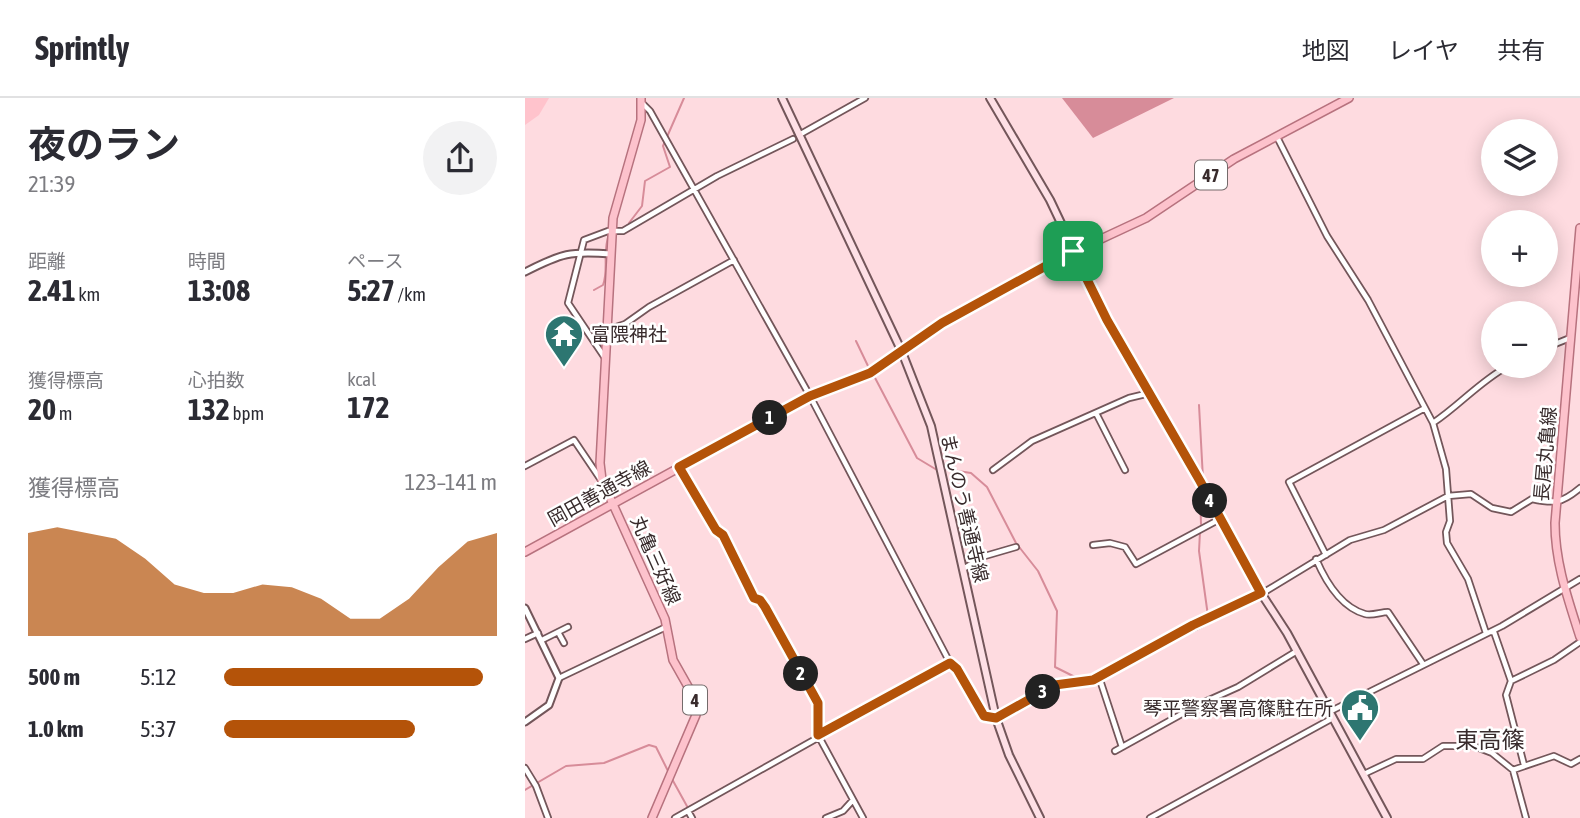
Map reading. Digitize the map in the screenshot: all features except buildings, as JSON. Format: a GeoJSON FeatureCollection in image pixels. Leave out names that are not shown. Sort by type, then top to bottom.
{"type":"FeatureCollection","features":[{"type":"Feature","properties":{"kind":"main road","name":"まんのう善通寺線"},"geometry":{"type":"LineString","coordinates":[[782,98],[796,137],[902,352],[939,454],[996,718],[1011,762],[1040,818]]}},
{"type":"Feature","properties":{"kind":"main road"},"geometry":{"type":"LineString","coordinates":[[990,98],[1050,200],[1107,320],[1297,651],[1387,818]]}},
{"type":"Feature","properties":{"kind":"main road","name":"岡田善通寺線"},"geometry":{"type":"LineString","coordinates":[[525,552],[810,396],[870,373],[942,323],[1073,251],[1146,218],[1276,135],[1349,98]]}},
{"type":"Feature","properties":{"kind":"main road","name":"丸亀三好線"},"geometry":{"type":"LineString","coordinates":[[642,101],[615,204],[613,231],[607,254],[602,480],[667,626],[673,660],[695,699],[696,715],[652,818]]}},
{"type":"Feature","properties":{"kind":"main road","name":"長尾丸亀線"},"geometry":{"type":"LineString","coordinates":[[1580,228],[1555,548],[1580,640]]}},
{"type":"Feature","properties":{"kind":"street"},"geometry":{"type":"LineString","coordinates":[[606,359],[568,303],[584,240],[613,231],[623,231],[865,98]]}},
{"type":"Feature","properties":{"kind":"street"},"geometry":{"type":"LineString","coordinates":[[642,101],[696,191],[810,396],[950,663],[957,669],[984,716],[996,718],[1055,685],[1093,680],[1193,625],[1263,592],[1350,540],[1399,523],[1448,496],[1471,494],[1492,508],[1511,512],[1532,499],[1564,502],[1580,488]]}},
{"type":"Feature","properties":{"kind":"street"},"geometry":{"type":"LineString","coordinates":[[1276,135],[1327,236],[1368,300],[1433,423],[1446,470],[1450,521],[1446,532],[1447,543],[1472,588],[1474,604],[1486,633]]}},
{"type":"Feature","properties":{"kind":"street"},"geometry":{"type":"LineString","coordinates":[[525,272],[560,254],[607,254]]}},
{"type":"Feature","properties":{"kind":"street"},"geometry":{"type":"LineString","coordinates":[[607,330],[625,324],[649,307],[734,260]]}},
{"type":"Feature","properties":{"kind":"street"},"geometry":{"type":"LineString","coordinates":[[1558,342],[1580,332]]}},
{"type":"Feature","properties":{"kind":"street"},"geometry":{"type":"LineString","coordinates":[[1433,423],[1458,406],[1476,384],[1487,378]]}},
{"type":"Feature","properties":{"kind":"street"},"geometry":{"type":"LineString","coordinates":[[993,470],[1032,441],[1097,415],[1129,398],[1150,393]]}},
{"type":"Feature","properties":{"kind":"street"},"geometry":{"type":"LineString","coordinates":[[1326,555],[1289,482],[1425,408]]}},
{"type":"Feature","properties":{"kind":"street"},"geometry":{"type":"LineString","coordinates":[[1097,415],[1125,470]]}},
{"type":"Feature","properties":{"kind":"street"},"geometry":{"type":"LineString","coordinates":[[525,466],[574,440],[602,480]]}},
{"type":"Feature","properties":{"kind":"street"},"geometry":{"type":"LineString","coordinates":[[679,467],[716,530],[723,535],[754,598],[760,600],[765,607],[818,703],[818,735],[863,818]]}},
{"type":"Feature","properties":{"kind":"street"},"geometry":{"type":"LineString","coordinates":[[1093,545],[1111,543],[1125,547],[1136,564],[1220,519]]}},
{"type":"Feature","properties":{"kind":"street"},"geometry":{"type":"LineString","coordinates":[[962,569],[985,556],[1016,547]]}},
{"type":"Feature","properties":{"kind":"street"},"geometry":{"type":"LineString","coordinates":[[1316,559],[1329,586],[1352,607],[1365,614],[1388,612],[1423,664]]}},
{"type":"Feature","properties":{"kind":"street"},"geometry":{"type":"LineString","coordinates":[[1150,818],[1423,664],[1565,590],[1580,579]]}},
{"type":"Feature","properties":{"kind":"street"},"geometry":{"type":"LineString","coordinates":[[525,608],[559,678]]}},
{"type":"Feature","properties":{"kind":"street"},"geometry":{"type":"LineString","coordinates":[[525,722],[549,705],[559,678],[667,626]]}},
{"type":"Feature","properties":{"kind":"street"},"geometry":{"type":"LineString","coordinates":[[542,640],[568,627]]}},
{"type":"Feature","properties":{"kind":"street"},"geometry":{"type":"LineString","coordinates":[[558,632],[564,643]]}},
{"type":"Feature","properties":{"kind":"street"},"geometry":{"type":"LineString","coordinates":[[1486,633],[1494,632],[1511,681],[1506,695],[1524,765]]}},
{"type":"Feature","properties":{"kind":"street"},"geometry":{"type":"LineString","coordinates":[[525,639],[538,633]]}},
{"type":"Feature","properties":{"kind":"street"},"geometry":{"type":"LineString","coordinates":[[1511,681],[1554,660],[1580,640]]}},
{"type":"Feature","properties":{"kind":"street"},"geometry":{"type":"LineString","coordinates":[[1115,751],[1198,705],[1238,687],[1259,671],[1297,651]]}},
{"type":"Feature","properties":{"kind":"street"},"geometry":{"type":"LineString","coordinates":[[675,818],[950,663]]}},
{"type":"Feature","properties":{"kind":"street"},"geometry":{"type":"LineString","coordinates":[[1101,683],[1122,747]]}},
{"type":"Feature","properties":{"kind":"street"},"geometry":{"type":"LineString","coordinates":[[1364,774],[1396,759],[1423,759],[1447,745],[1474,746],[1492,753],[1513,769],[1526,818]]}},
{"type":"Feature","properties":{"kind":"street"},"geometry":{"type":"LineString","coordinates":[[1513,769],[1554,756],[1571,764],[1580,759]]}},
{"type":"Feature","properties":{"kind":"street"},"geometry":{"type":"LineString","coordinates":[[525,768],[536,786],[548,818]]}},
{"type":"Feature","properties":{"kind":"street"},"geometry":{"type":"LineString","coordinates":[[826,818],[843,811],[853,800]]}},
{"type":"Feature","properties":{"kind":"street"},"geometry":{"type":"LineString","coordinates":[[688,811],[692,818]]}},
{"type":"Feature","properties":{"kind":"shaded area"},"geometry":{"type":"Polygon","coordinates":[[[525,98],[549,98],[539,115],[525,125],[525,98]]]}},
{"type":"Feature","properties":{"kind":"shaded area"},"geometry":{"type":"Polygon","coordinates":[[[1062,98],[1174,98],[1093,138],[1062,98]]]}},
{"type":"Feature","properties":{"kind":"waterway"},"geometry":{"type":"LineString","coordinates":[[629,223],[642,206],[645,181],[670,167],[663,146],[684,98]]}},
{"type":"Feature","properties":{"kind":"waterway"},"geometry":{"type":"LineString","coordinates":[[594,290],[603,285],[605,279],[609,235]]}},
{"type":"Feature","properties":{"kind":"waterway"},"geometry":{"type":"LineString","coordinates":[[856,341],[868,366]]}},
{"type":"Feature","properties":{"kind":"waterway"},"geometry":{"type":"LineString","coordinates":[[873,374],[917,458],[937,470]]}},
{"type":"Feature","properties":{"kind":"waterway"},"geometry":{"type":"LineString","coordinates":[[1199,405],[1203,479]]}},
{"type":"Feature","properties":{"kind":"waterway"},"geometry":{"type":"LineString","coordinates":[[945,469],[971,473],[987,487],[1016,543],[1038,571],[1057,611],[1055,667],[1077,678]]}},
{"type":"Feature","properties":{"kind":"waterway"},"geometry":{"type":"LineString","coordinates":[[1200,491],[1201,524]]}},
{"type":"Feature","properties":{"kind":"waterway"},"geometry":{"type":"LineString","coordinates":[[1200,532],[1199,551],[1208,616]]}},
{"type":"Feature","properties":{"kind":"waterway"},"geometry":{"type":"LineString","coordinates":[[1195,622],[1225,609]]}},
{"type":"Feature","properties":{"kind":"waterway"},"geometry":{"type":"LineString","coordinates":[[1081,684],[1095,683],[1124,667]]}},
{"type":"Feature","properties":{"kind":"waterway"},"geometry":{"type":"LineString","coordinates":[[525,790],[566,766],[604,763],[649,745],[656,747],[668,771]]}},
{"type":"Feature","properties":{"kind":"waterway"},"geometry":{"type":"LineString","coordinates":[[672,779],[688,808]]}},
{"type":"Feature","properties":{"kind":"place","name":"富隈神社"},"geometry":{"type":"Point","coordinates":[564,368]}},
{"type":"Feature","properties":{"kind":"place","name":"琴平警察署高篠駐在所"},"geometry":{"type":"Point","coordinates":[1360,742]}},
{"type":"Feature","properties":{"kind":"district","name":"東高篠"},"geometry":{"type":"Point","coordinates":[1490,740]}},
{"type":"Feature","properties":{"kind":"route"},"geometry":{"type":"LineString","coordinates":[[1073,251],[1107,320],[1261,593],[1193,625],[1093,680],[1055,685],[996,718],[989,719],[984,716],[957,669],[950,663],[818,735],[818,703],[765,607],[760,600],[754,598],[723,535],[716,530],[707,509],[679,467],[810,396],[870,373],[942,323],[1073,251]]}}]}
